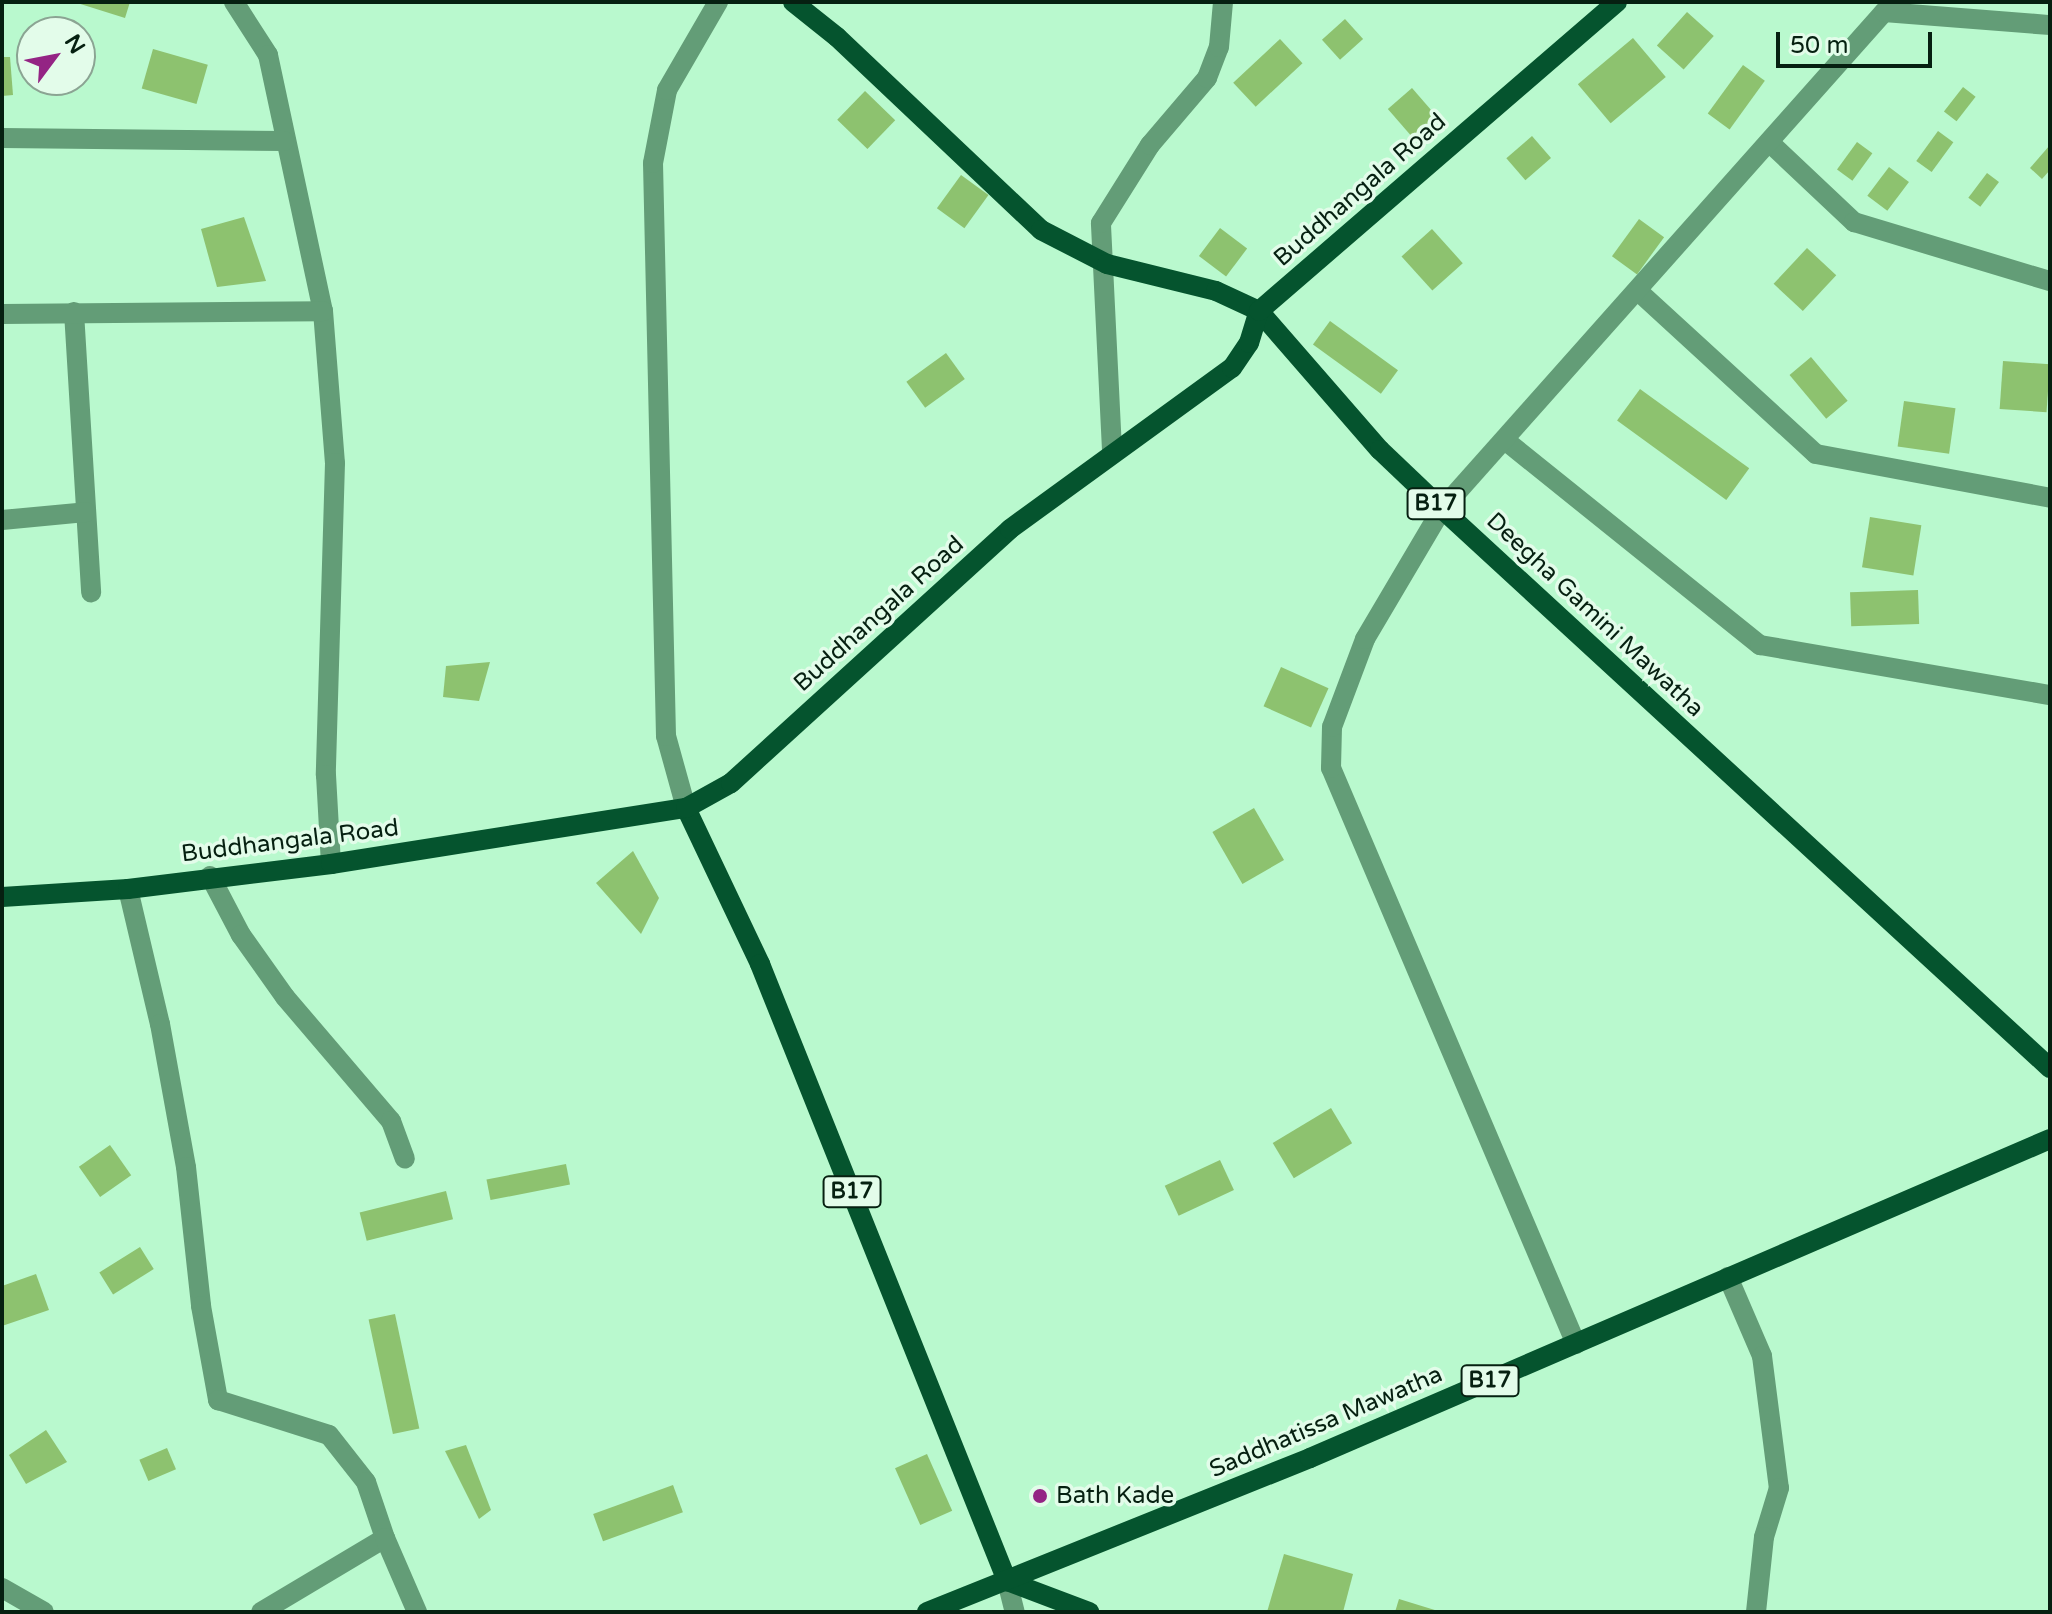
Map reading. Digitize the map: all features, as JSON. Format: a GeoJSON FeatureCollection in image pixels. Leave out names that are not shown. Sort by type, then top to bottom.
{"type":"FeatureCollection","features":[{"type":"Feature","properties":{"kind":"main road","name":"Deegha Gamini Mawatha"},"geometry":{"type":"LineString","coordinates":[[793,2],[837,37],[1041,230],[1107,264],[1216,291],[1259,311],[1380,450],[2050,1068]]}},
{"type":"Feature","properties":{"kind":"main road","name":"Buddhangala Road"},"geometry":{"type":"LineString","coordinates":[[2,897],[128,889],[210,876],[331,864],[686,808],[731,783],[1010,529],[1112,450],[1232,368],[1249,343],[1259,311],[1617,2]]}},
{"type":"Feature","properties":{"kind":"main road","name":"B17"},"geometry":{"type":"LineString","coordinates":[[686,808],[760,964],[1007,1581]]}},
{"type":"Feature","properties":{"kind":"main road","name":"Saddhatissa Mawatha"},"geometry":{"type":"LineString","coordinates":[[927,1612],[1576,1344],[2050,1139]]}},
{"type":"Feature","properties":{"kind":"main road"},"geometry":{"type":"LineString","coordinates":[[1007,1581],[1089,1612]]}},
{"type":"Feature","properties":{"kind":"street"},"geometry":{"type":"LineString","coordinates":[[234,2],[268,55],[284,141],[323,311],[335,463],[326,775],[331,864]]}},
{"type":"Feature","properties":{"kind":"street"},"geometry":{"type":"LineString","coordinates":[[686,808],[666,736],[653,163],[667,90],[718,2]]}},
{"type":"Feature","properties":{"kind":"street"},"geometry":{"type":"LineString","coordinates":[[1112,450],[1107,264],[1101,223],[1150,145],[1207,78],[1219,47],[1223,2]]}},
{"type":"Feature","properties":{"kind":"street"},"geometry":{"type":"LineString","coordinates":[[1576,1344],[1331,768],[1332,727],[1365,639],[1442,509],[1506,441],[1769,142],[1879,7],[2050,25]]}},
{"type":"Feature","properties":{"kind":"street"},"geometry":{"type":"LineString","coordinates":[[2,138],[284,141]]}},
{"type":"Feature","properties":{"kind":"street"},"geometry":{"type":"LineString","coordinates":[[1769,142],[1854,222],[2050,281]]}},
{"type":"Feature","properties":{"kind":"street"},"geometry":{"type":"LineString","coordinates":[[1638,291],[1816,454],[2050,498]]}},
{"type":"Feature","properties":{"kind":"street"},"geometry":{"type":"LineString","coordinates":[[2,314],[323,311]]}},
{"type":"Feature","properties":{"kind":"street"},"geometry":{"type":"LineString","coordinates":[[74,312],[91,592]]}},
{"type":"Feature","properties":{"kind":"street"},"geometry":{"type":"LineString","coordinates":[[1506,441],[1760,645],[2050,695]]}},
{"type":"Feature","properties":{"kind":"street"},"geometry":{"type":"LineString","coordinates":[[2,520],[86,512]]}},
{"type":"Feature","properties":{"kind":"street"},"geometry":{"type":"LineString","coordinates":[[210,876],[241,935],[285,997],[391,1121],[405,1159]]}},
{"type":"Feature","properties":{"kind":"street"},"geometry":{"type":"LineString","coordinates":[[128,889],[160,1024],[186,1167],[201,1306],[218,1400],[329,1435],[366,1482],[385,1538],[417,1612]]}},
{"type":"Feature","properties":{"kind":"street"},"geometry":{"type":"LineString","coordinates":[[1728,1277],[1762,1356],[1779,1488],[1764,1537],[1756,1612]]}},
{"type":"Feature","properties":{"kind":"street"},"geometry":{"type":"LineString","coordinates":[[261,1612],[385,1538]]}},
{"type":"Feature","properties":{"kind":"street"},"geometry":{"type":"LineString","coordinates":[[1007,1581],[1015,1612]]}},
{"type":"Feature","properties":{"kind":"street"},"geometry":{"type":"LineString","coordinates":[[2,1588],[44,1612]]}},
{"type":"Feature","properties":{"kind":"building"},"geometry":{"type":"Polygon","coordinates":[[[74,2],[130,2],[125,18],[74,2]]]}},
{"type":"Feature","properties":{"kind":"building"},"geometry":{"type":"Polygon","coordinates":[[[1687,12],[1714,36],[1684,70],[1657,45],[1687,12]]]}},
{"type":"Feature","properties":{"kind":"building"},"geometry":{"type":"Polygon","coordinates":[[[1345,19],[1363,39],[1340,60],[1322,40],[1345,19]]]}},
{"type":"Feature","properties":{"kind":"building"},"geometry":{"type":"Polygon","coordinates":[[[1633,38],[1666,77],[1611,123],[1578,84],[1633,38]]]}},
{"type":"Feature","properties":{"kind":"building"},"geometry":{"type":"Polygon","coordinates":[[[1280,39],[1303,63],[1256,107],[1233,83],[1280,39]]]}},
{"type":"Feature","properties":{"kind":"building"},"geometry":{"type":"Polygon","coordinates":[[[153,49],[208,65],[196,104],[142,88],[153,49]]]}},
{"type":"Feature","properties":{"kind":"building"},"geometry":{"type":"Polygon","coordinates":[[[2,57],[10,57],[13,95],[2,96],[2,57]]]}},
{"type":"Feature","properties":{"kind":"building"},"geometry":{"type":"Polygon","coordinates":[[[1743,65],[1765,81],[1730,129],[1708,114],[1743,65]]]}},
{"type":"Feature","properties":{"kind":"building"},"geometry":{"type":"Polygon","coordinates":[[[1963,87],[1976,97],[1957,121],[1944,111],[1963,87]]]}},
{"type":"Feature","properties":{"kind":"building"},"geometry":{"type":"Polygon","coordinates":[[[1412,88],[1439,119],[1415,140],[1388,109],[1412,88]]]}},
{"type":"Feature","properties":{"kind":"building"},"geometry":{"type":"Polygon","coordinates":[[[865,91],[895,120],[867,149],[837,120],[865,91]]]}},
{"type":"Feature","properties":{"kind":"building"},"geometry":{"type":"Polygon","coordinates":[[[1938,131],[1953,142],[1932,172],[1916,161],[1938,131]]]}},
{"type":"Feature","properties":{"kind":"building"},"geometry":{"type":"Polygon","coordinates":[[[1532,136],[1551,158],[1525,180],[1506,158],[1532,136]]]}},
{"type":"Feature","properties":{"kind":"building"},"geometry":{"type":"Polygon","coordinates":[[[1857,142],[1872,153],[1852,181],[1837,170],[1857,142]]]}},
{"type":"Feature","properties":{"kind":"building"},"geometry":{"type":"Polygon","coordinates":[[[2050,145],[2050,170],[2042,179],[2030,168],[2050,145]]]}},
{"type":"Feature","properties":{"kind":"building"},"geometry":{"type":"Polygon","coordinates":[[[1889,167],[1909,182],[1887,211],[1867,196],[1889,167]]]}},
{"type":"Feature","properties":{"kind":"building"},"geometry":{"type":"Polygon","coordinates":[[[1987,173],[1999,182],[1980,207],[1968,198],[1987,173]]]}},
{"type":"Feature","properties":{"kind":"building"},"geometry":{"type":"Polygon","coordinates":[[[961,175],[989,195],[964,228],[937,208],[961,175]]]}},
{"type":"Feature","properties":{"kind":"building"},"geometry":{"type":"Polygon","coordinates":[[[244,217],[266,281],[217,287],[201,229],[244,217]]]}},
{"type":"Feature","properties":{"kind":"building"},"geometry":{"type":"Polygon","coordinates":[[[1639,219],[1664,237],[1637,274],[1612,256],[1639,219]]]}},
{"type":"Feature","properties":{"kind":"building"},"geometry":{"type":"Polygon","coordinates":[[[1220,228],[1247,248],[1226,276],[1199,256],[1220,228]]]}},
{"type":"Feature","properties":{"kind":"building"},"geometry":{"type":"Polygon","coordinates":[[[1432,229],[1463,263],[1432,291],[1402,256],[1432,229]]]}},
{"type":"Feature","properties":{"kind":"building"},"geometry":{"type":"Polygon","coordinates":[[[1807,248],[1836,275],[1803,311],[1774,284],[1807,248]]]}},
{"type":"Feature","properties":{"kind":"building"},"geometry":{"type":"Polygon","coordinates":[[[1330,321],[1398,370],[1381,394],[1313,344],[1330,321]]]}},
{"type":"Feature","properties":{"kind":"building"},"geometry":{"type":"Polygon","coordinates":[[[946,353],[965,379],[925,408],[906,382],[946,353]]]}},
{"type":"Feature","properties":{"kind":"building"},"geometry":{"type":"Polygon","coordinates":[[[1811,357],[1848,401],[1826,419],[1790,375],[1811,357]]]}},
{"type":"Feature","properties":{"kind":"building"},"geometry":{"type":"Polygon","coordinates":[[[2003,361],[2050,364],[2047,412],[2000,409],[2003,361]]]}},
{"type":"Feature","properties":{"kind":"building"},"geometry":{"type":"Polygon","coordinates":[[[1640,389],[1749,468],[1726,500],[1617,421],[1640,389]]]}},
{"type":"Feature","properties":{"kind":"building"},"geometry":{"type":"Polygon","coordinates":[[[1904,401],[1955,408],[1949,454],[1898,447],[1904,401]]]}},
{"type":"Feature","properties":{"kind":"building"},"geometry":{"type":"Polygon","coordinates":[[[1870,517],[1921,525],[1913,576],[1862,567],[1870,517]]]}},
{"type":"Feature","properties":{"kind":"building"},"geometry":{"type":"Polygon","coordinates":[[[1918,590],[1919,624],[1851,626],[1850,592],[1918,590]]]}},
{"type":"Feature","properties":{"kind":"building"},"geometry":{"type":"Polygon","coordinates":[[[490,662],[479,701],[443,697],[446,666],[490,662]]]}},
{"type":"Feature","properties":{"kind":"building"},"geometry":{"type":"Polygon","coordinates":[[[1281,667],[1329,688],[1311,727],[1264,706],[1281,667]]]}},
{"type":"Feature","properties":{"kind":"building"},"geometry":{"type":"Polygon","coordinates":[[[1254,808],[1284,860],[1242,884],[1212,832],[1254,808]]]}},
{"type":"Feature","properties":{"kind":"building"},"geometry":{"type":"Polygon","coordinates":[[[633,851],[659,898],[641,934],[596,883],[633,851]]]}},
{"type":"Feature","properties":{"kind":"building"},"geometry":{"type":"Polygon","coordinates":[[[1331,1108],[1352,1143],[1294,1178],[1273,1143],[1331,1108]]]}},
{"type":"Feature","properties":{"kind":"building"},"geometry":{"type":"Polygon","coordinates":[[[110,1145],[131,1175],[100,1197],[79,1167],[110,1145]]]}},
{"type":"Feature","properties":{"kind":"building"},"geometry":{"type":"Polygon","coordinates":[[[1220,1160],[1234,1190],[1179,1216],[1165,1186],[1220,1160]]]}},
{"type":"Feature","properties":{"kind":"building"},"geometry":{"type":"Polygon","coordinates":[[[566,1164],[570,1185],[490,1200],[486,1179],[566,1164]]]}},
{"type":"Feature","properties":{"kind":"building"},"geometry":{"type":"Polygon","coordinates":[[[446,1191],[453,1219],[367,1241],[360,1213],[446,1191]]]}},
{"type":"Feature","properties":{"kind":"building"},"geometry":{"type":"Polygon","coordinates":[[[140,1247],[154,1269],[113,1294],[99,1272],[140,1247]]]}},
{"type":"Feature","properties":{"kind":"building"},"geometry":{"type":"Polygon","coordinates":[[[36,1274],[49,1310],[2,1326],[2,1286],[36,1274]]]}},
{"type":"Feature","properties":{"kind":"building"},"geometry":{"type":"Polygon","coordinates":[[[395,1314],[419,1428],[393,1434],[369,1320],[395,1314]]]}},
{"type":"Feature","properties":{"kind":"building"},"geometry":{"type":"Polygon","coordinates":[[[46,1430],[67,1462],[26,1484],[9,1455],[46,1430]]]}},
{"type":"Feature","properties":{"kind":"building"},"geometry":{"type":"Polygon","coordinates":[[[466,1445],[491,1510],[479,1519],[445,1451],[466,1445]]]}},
{"type":"Feature","properties":{"kind":"building"},"geometry":{"type":"Polygon","coordinates":[[[167,1448],[176,1469],[148,1481],[139,1460],[167,1448]]]}},
{"type":"Feature","properties":{"kind":"building"},"geometry":{"type":"Polygon","coordinates":[[[927,1454],[952,1511],[920,1525],[895,1468],[927,1454]]]}},
{"type":"Feature","properties":{"kind":"building"},"geometry":{"type":"Polygon","coordinates":[[[673,1485],[683,1512],[603,1541],[593,1514],[673,1485]]]}},
{"type":"Feature","properties":{"kind":"building"},"geometry":{"type":"Polygon","coordinates":[[[1284,1554],[1353,1574],[1343,1612],[1267,1612],[1284,1554]]]}},
{"type":"Feature","properties":{"kind":"building"},"geometry":{"type":"Polygon","coordinates":[[[1399,1599],[1438,1611],[1438,1612],[1395,1612],[1399,1599]]]}},
{"type":"Feature","properties":{"kind":"place","name":"Bath Kade"},"geometry":{"type":"Point","coordinates":[1040,1496]}}]}
